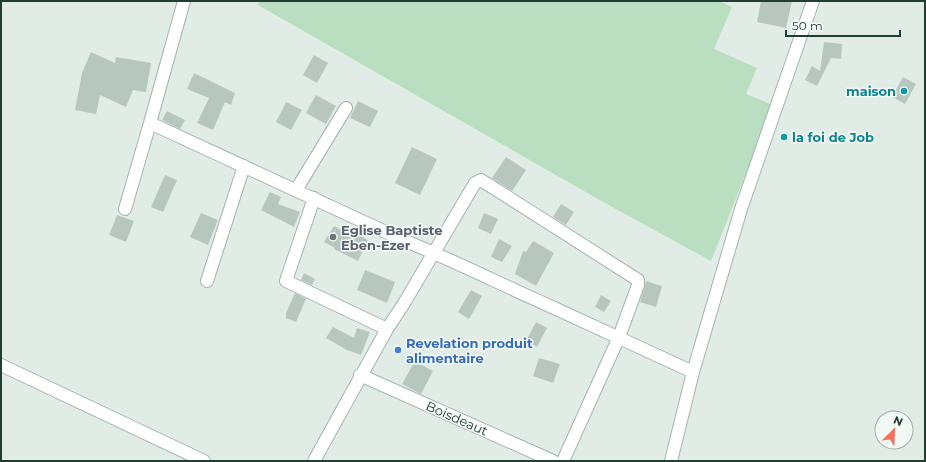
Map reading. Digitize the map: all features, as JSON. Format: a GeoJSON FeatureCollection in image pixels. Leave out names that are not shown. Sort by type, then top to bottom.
{"type":"FeatureCollection","features":[{"type":"Feature","properties":{"kind":"street"},"geometry":{"type":"LineString","coordinates":[[125,209],[184,1]]}},
{"type":"Feature","properties":{"kind":"street"},"geometry":{"type":"LineString","coordinates":[[671,461],[693,372],[741,209],[813,1]]}},
{"type":"Feature","properties":{"kind":"street"},"geometry":{"type":"LineString","coordinates":[[296,190],[346,108]]}},
{"type":"Feature","properties":{"kind":"street"},"geometry":{"type":"LineString","coordinates":[[150,122],[402,240],[434,252],[552,308],[619,337],[693,372]]}},
{"type":"Feature","properties":{"kind":"street"},"geometry":{"type":"LineString","coordinates":[[207,281],[244,166]]}},
{"type":"Feature","properties":{"kind":"street"},"geometry":{"type":"LineString","coordinates":[[314,461],[387,328],[403,305],[475,183],[481,180],[638,280],[638,285],[619,337],[563,461]]}},
{"type":"Feature","properties":{"kind":"street"},"geometry":{"type":"LineString","coordinates":[[314,198],[286,281],[387,328]]}},
{"type":"Feature","properties":{"kind":"street"},"geometry":{"type":"LineString","coordinates":[[1,365],[204,461]]}},
{"type":"Feature","properties":{"kind":"street","name":"Boisdeaut"},"geometry":{"type":"LineString","coordinates":[[360,375],[553,461]]}},
{"type":"Feature","properties":{"kind":"green space"},"geometry":{"type":"Polygon","coordinates":[[[259,1],[719,1],[732,7],[714,49],[757,68],[746,94],[773,105],[711,261],[605,203],[258,5],[259,1]]]}},
{"type":"Feature","properties":{"kind":"building"},"geometry":{"type":"Polygon","coordinates":[[[761,1],[792,1],[786,28],[757,22],[761,1]]]}},
{"type":"Feature","properties":{"kind":"building"},"geometry":{"type":"Polygon","coordinates":[[[824,42],[842,44],[841,59],[831,58],[817,86],[805,80],[812,66],[820,71],[824,42]]]}},
{"type":"Feature","properties":{"kind":"building"},"geometry":{"type":"Polygon","coordinates":[[[91,52],[115,63],[116,57],[151,63],[146,92],[133,90],[126,107],[100,95],[96,114],[75,110],[82,73],[91,52]]]}},
{"type":"Feature","properties":{"kind":"building"},"geometry":{"type":"Polygon","coordinates":[[[314,55],[328,63],[317,83],[303,75],[314,55]]]}},
{"type":"Feature","properties":{"kind":"building"},"geometry":{"type":"Polygon","coordinates":[[[194,73],[235,93],[231,105],[225,102],[213,130],[197,123],[209,98],[187,89],[194,73]]]}},
{"type":"Feature","properties":{"kind":"building","name":"maison"},"geometry":{"type":"Polygon","coordinates":[[[903,77],[916,84],[905,104],[892,97],[903,77]]]}},
{"type":"Feature","properties":{"kind":"building"},"geometry":{"type":"Polygon","coordinates":[[[316,95],[336,106],[326,124],[306,113],[316,95]]]}},
{"type":"Feature","properties":{"kind":"building"},"geometry":{"type":"Polygon","coordinates":[[[358,101],[378,111],[370,127],[350,118],[358,101]]]}},
{"type":"Feature","properties":{"kind":"building"},"geometry":{"type":"Polygon","coordinates":[[[286,102],[302,110],[291,130],[276,122],[286,102]]]}},
{"type":"Feature","properties":{"kind":"building"},"geometry":{"type":"Polygon","coordinates":[[[167,111],[185,120],[180,129],[162,120],[167,111]]]}},
{"type":"Feature","properties":{"kind":"building"},"geometry":{"type":"Polygon","coordinates":[[[412,147],[437,159],[420,195],[395,183],[412,147]]]}},
{"type":"Feature","properties":{"kind":"building"},"geometry":{"type":"Polygon","coordinates":[[[506,157],[526,170],[512,191],[492,178],[506,157]]]}},
{"type":"Feature","properties":{"kind":"building"},"geometry":{"type":"Polygon","coordinates":[[[165,175],[177,180],[163,212],[151,207],[165,175]]]}},
{"type":"Feature","properties":{"kind":"building"},"geometry":{"type":"Polygon","coordinates":[[[270,192],[281,197],[278,204],[300,212],[294,227],[261,210],[270,192]]]}},
{"type":"Feature","properties":{"kind":"building"},"geometry":{"type":"Polygon","coordinates":[[[561,204],[574,212],[566,225],[553,217],[561,204]]]}},
{"type":"Feature","properties":{"kind":"building"},"geometry":{"type":"Polygon","coordinates":[[[201,213],[218,220],[208,245],[190,237],[201,213]]]}},
{"type":"Feature","properties":{"kind":"building"},"geometry":{"type":"Polygon","coordinates":[[[484,213],[498,219],[491,234],[478,228],[484,213]]]}},
{"type":"Feature","properties":{"kind":"building"},"geometry":{"type":"Polygon","coordinates":[[[117,215],[134,221],[126,242],[109,235],[117,215]]]}},
{"type":"Feature","properties":{"kind":"building"},"geometry":{"type":"Polygon","coordinates":[[[334,226],[352,236],[354,233],[368,240],[358,261],[334,249],[335,248],[324,242],[334,226]]]}},
{"type":"Feature","properties":{"kind":"building"},"geometry":{"type":"Polygon","coordinates":[[[499,239],[512,246],[502,262],[491,257],[499,239]]]}},
{"type":"Feature","properties":{"kind":"building"},"geometry":{"type":"Polygon","coordinates":[[[533,241],[554,253],[536,286],[515,274],[523,251],[526,252],[533,241]]]}},
{"type":"Feature","properties":{"kind":"building"},"geometry":{"type":"Polygon","coordinates":[[[365,270],[395,282],[387,303],[357,290],[365,270]]]}},
{"type":"Feature","properties":{"kind":"building"},"geometry":{"type":"Polygon","coordinates":[[[304,273],[315,279],[312,285],[301,280],[304,273]]]}},
{"type":"Feature","properties":{"kind":"building"},"geometry":{"type":"Polygon","coordinates":[[[646,281],[662,286],[656,307],[640,302],[646,281]]]}},
{"type":"Feature","properties":{"kind":"building"},"geometry":{"type":"Polygon","coordinates":[[[471,290],[482,296],[469,319],[458,312],[471,290]]]}},
{"type":"Feature","properties":{"kind":"building"},"geometry":{"type":"Polygon","coordinates":[[[295,293],[306,299],[296,322],[286,318],[286,313],[295,293]]]}},
{"type":"Feature","properties":{"kind":"building"},"geometry":{"type":"Polygon","coordinates":[[[601,295],[611,301],[604,312],[595,307],[601,295]]]}},
{"type":"Feature","properties":{"kind":"building"},"geometry":{"type":"Polygon","coordinates":[[[536,322],[547,328],[537,347],[526,341],[536,322]]]}},
{"type":"Feature","properties":{"kind":"building"},"geometry":{"type":"Polygon","coordinates":[[[333,327],[354,338],[357,328],[370,332],[361,355],[347,350],[326,338],[333,327]]]}},
{"type":"Feature","properties":{"kind":"building"},"geometry":{"type":"Polygon","coordinates":[[[539,358],[560,364],[553,383],[533,376],[539,358]]]}},
{"type":"Feature","properties":{"kind":"building"},"geometry":{"type":"Polygon","coordinates":[[[415,361],[433,371],[421,394],[402,384],[415,361]]]}},
{"type":"Feature","properties":{"kind":"place","name":"maison"},"geometry":{"type":"Point","coordinates":[904,91]}},
{"type":"Feature","properties":{"kind":"place","name":"la foi de Job"},"geometry":{"type":"Point","coordinates":[784,137]}},
{"type":"Feature","properties":{"kind":"place","name":"Eglise Baptiste Eben-Ezer"},"geometry":{"type":"Point","coordinates":[333,237]}},
{"type":"Feature","properties":{"kind":"place","name":"Revelation produit alimentaire"},"geometry":{"type":"Point","coordinates":[398,350]}}]}
